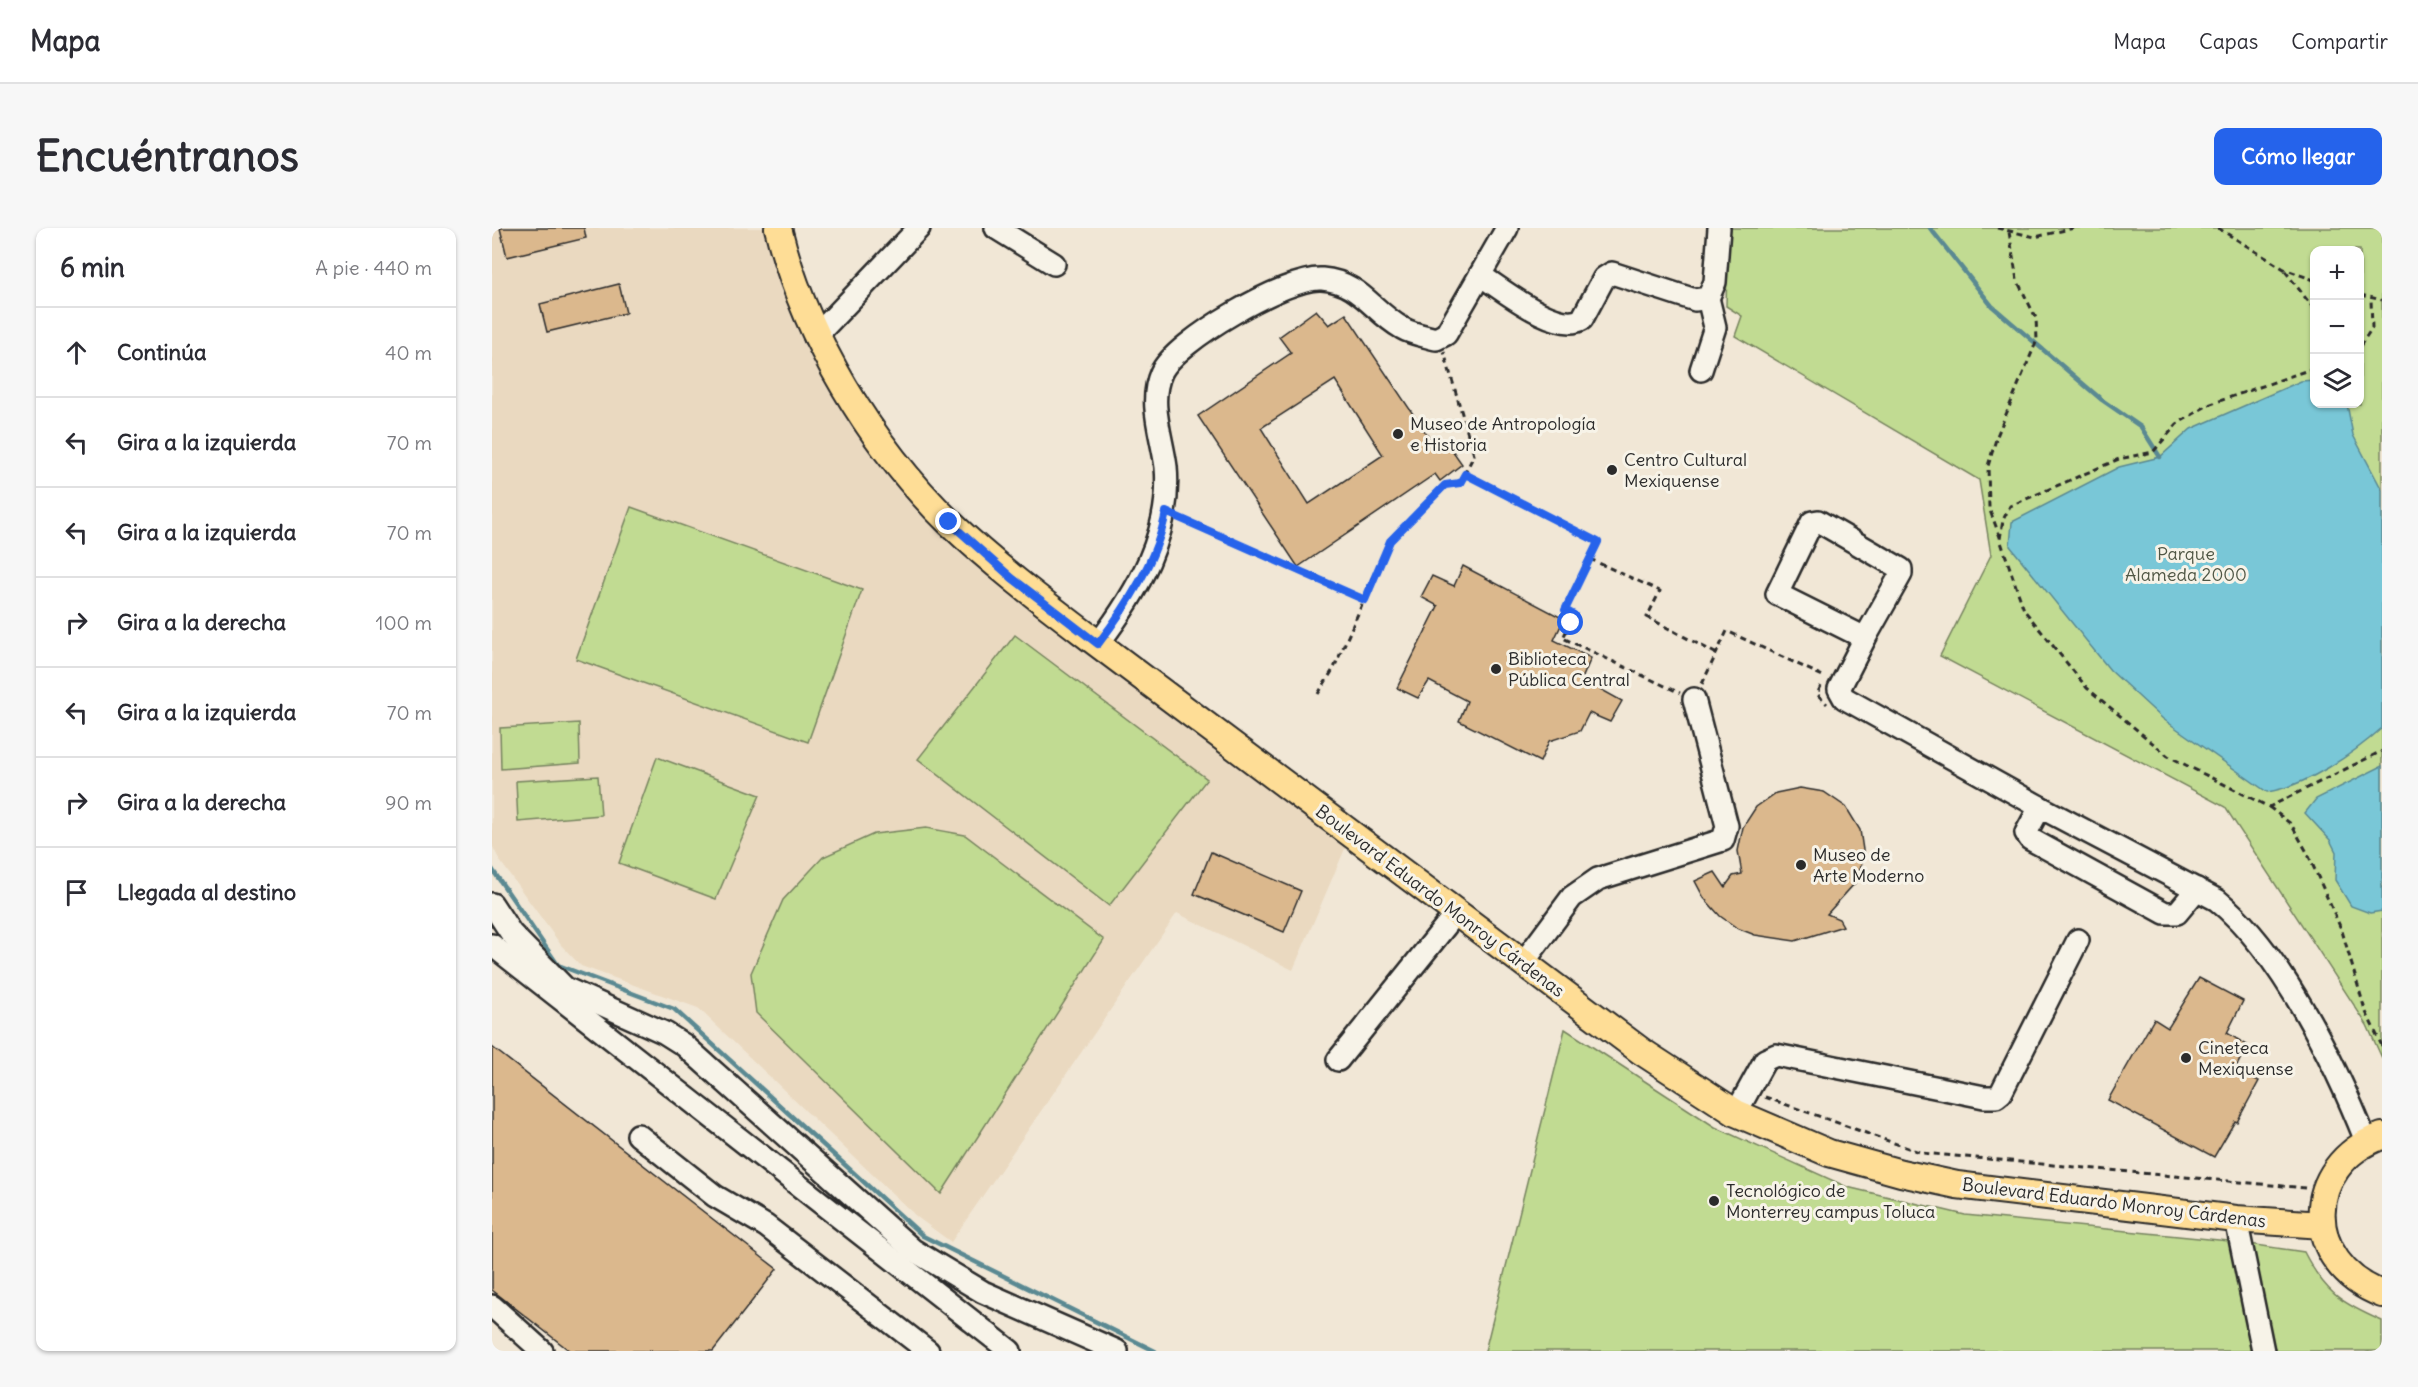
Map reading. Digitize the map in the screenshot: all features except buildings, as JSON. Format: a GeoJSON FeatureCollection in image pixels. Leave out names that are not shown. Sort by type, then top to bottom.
{"type":"FeatureCollection","features":[{"type":"Feature","properties":{"kind":"main road","name":"Boulevard Eduardo Monroy Cárdenas"},"geometry":{"type":"LineString","coordinates":[[778,228],[785,256],[815,337],[870,424],[905,472],[949,522],[1012,578],[1098,644],[1641,1052],[1736,1113],[1829,1153],[1912,1176],[1957,1185],[2236,1219],[2322,1225]]}},
{"type":"Feature","properties":{"kind":"main road"},"geometry":{"type":"LineString","coordinates":[[2374,1138],[2341,1161],[2325,1190],[2322,1225],[2326,1244],[2335,1261],[2355,1281],[2382,1295]]}},
{"type":"Feature","properties":{"kind":"lane"},"geometry":{"type":"LineString","coordinates":[[815,337],[919,228]]}},
{"type":"Feature","properties":{"kind":"lane"},"geometry":{"type":"LineString","coordinates":[[996,228],[1054,264]]}},
{"type":"Feature","properties":{"kind":"lane"},"geometry":{"type":"LineString","coordinates":[[1098,644],[1136,590],[1163,527],[1166,512],[1166,466],[1155,401],[1161,373],[1168,362],[1225,318],[1286,285],[1322,279],[1349,285],[1402,328],[1440,339],[1446,334],[1507,228]]}},
{"type":"Feature","properties":{"kind":"lane"},"geometry":{"type":"LineString","coordinates":[[1701,370],[1715,327],[1708,298],[1715,282],[1719,228]]}},
{"type":"Feature","properties":{"kind":"lane"},"geometry":{"type":"LineString","coordinates":[[1480,275],[1545,316],[1571,324],[1582,320],[1604,278],[1612,273],[1695,300],[1708,298]]}},
{"type":"Feature","properties":{"kind":"lane"},"geometry":{"type":"LineString","coordinates":[[1865,638],[1779,597],[1777,591],[1812,522],[1818,520],[1900,569],[1901,574],[1841,684],[1841,696],[2040,807],[2197,889],[2233,913],[2283,976],[2351,1103],[2374,1138]]}},
{"type":"Feature","properties":{"kind":"lane"},"geometry":{"type":"LineString","coordinates":[[1523,963],[1572,897],[1598,879],[1723,840],[1728,826],[1694,699]]}},
{"type":"Feature","properties":{"kind":"lane"},"geometry":{"type":"LineString","coordinates":[[2040,807],[2026,833],[2030,839],[2165,913],[2177,913],[2197,889]]}},
{"type":"Feature","properties":{"kind":"lane"},"geometry":{"type":"LineString","coordinates":[[492,904],[511,933],[565,988],[665,1033],[684,1045],[913,1250],[983,1292],[1118,1351]]}},
{"type":"Feature","properties":{"kind":"lane"},"geometry":{"type":"LineString","coordinates":[[1338,1060],[1456,913]]}},
{"type":"Feature","properties":{"kind":"lane"},"geometry":{"type":"LineString","coordinates":[[1736,1113],[1766,1060],[1776,1055],[1984,1097],[1996,1096],[2001,1093],[2078,940]]}},
{"type":"Feature","properties":{"kind":"lane"},"geometry":{"type":"LineString","coordinates":[[492,945],[1010,1351]]}},
{"type":"Feature","properties":{"kind":"lane"},"geometry":{"type":"LineString","coordinates":[[638,1135],[715,1196],[766,1226],[928,1351]]}},
{"type":"Feature","properties":{"kind":"lane"},"geometry":{"type":"LineString","coordinates":[[2236,1219],[2263,1351]]}},
{"type":"Feature","properties":{"kind":"lane"},"geometry":{"type":"LineString","coordinates":[[492,1306],[542,1351]]}},
{"type":"Feature","properties":{"kind":"path"},"geometry":{"type":"LineString","coordinates":[[1997,228],[2035,237],[2074,228]]}},
{"type":"Feature","properties":{"kind":"path"},"geometry":{"type":"LineString","coordinates":[[2218,228],[2284,269],[2310,278]]}},
{"type":"Feature","properties":{"kind":"path"},"geometry":{"type":"LineString","coordinates":[[2008,232],[2017,280],[2036,318],[2037,340],[1997,436],[1988,466],[1989,508],[2024,610],[2087,688],[2168,756],[2269,807],[2291,824],[2307,852],[2342,930],[2365,1011],[2382,1046]]}},
{"type":"Feature","properties":{"kind":"path"},"geometry":{"type":"LineString","coordinates":[[2284,269],[2310,304]]}},
{"type":"Feature","properties":{"kind":"path"},"geometry":{"type":"LineString","coordinates":[[2364,296],[2382,300]]}},
{"type":"Feature","properties":{"kind":"path"},"geometry":{"type":"LineString","coordinates":[[2364,340],[2372,328],[2371,299]]}},
{"type":"Feature","properties":{"kind":"path"},"geometry":{"type":"LineString","coordinates":[[1318,694],[1334,668],[1390,541],[1445,485],[1460,483],[1474,455],[1440,339]]}},
{"type":"Feature","properties":{"kind":"path"},"geometry":{"type":"LineString","coordinates":[[2000,539],[2003,520],[2010,506],[2119,459],[2153,452],[2177,424],[2208,405],[2310,369]]}},
{"type":"Feature","properties":{"kind":"path"},"geometry":{"type":"LineString","coordinates":[[1465,474],[1598,542],[1565,610],[1574,615],[1563,638],[1694,699],[1727,631],[1825,677]]}},
{"type":"Feature","properties":{"kind":"path"},"geometry":{"type":"LineString","coordinates":[[1166,512],[1365,600]]}},
{"type":"Feature","properties":{"kind":"path"},"geometry":{"type":"LineString","coordinates":[[1590,559],[1660,591],[1647,617],[1717,654]]}},
{"type":"Feature","properties":{"kind":"path"},"geometry":{"type":"LineString","coordinates":[[2269,807],[2382,751]]}},
{"type":"Feature","properties":{"kind":"path"},"geometry":{"type":"LineString","coordinates":[[1764,1097],[1922,1153],[2325,1190]]}},
{"type":"Feature","properties":{"kind":"shaded area"},"geometry":{"type":"Polygon","coordinates":[[[492,228],[768,228],[933,522],[1347,844],[1293,970],[1177,913],[951,1242],[917,1217],[698,1008],[581,966],[561,945],[500,861],[492,845],[492,228]]]}},
{"type":"Feature","properties":{"kind":"green space","name":"Parque Alameda 2000"},"geometry":{"type":"Polygon","coordinates":[[[1728,228],[2382,228],[2382,1058],[2367,1025],[2225,807],[1940,656],[1991,555],[1979,480],[1735,336],[1742,316],[1726,306],[1728,228]]]}},
{"type":"Feature","properties":{"kind":"green space"},"geometry":{"type":"Polygon","coordinates":[[[631,507],[862,590],[808,742],[576,659],[631,507]]]}},
{"type":"Feature","properties":{"kind":"green space"},"geometry":{"type":"Polygon","coordinates":[[[1015,635],[1207,779],[1109,906],[918,759],[1015,635]]]}},
{"type":"Feature","properties":{"kind":"green space"},"geometry":{"type":"Polygon","coordinates":[[[579,723],[580,763],[501,769],[500,728],[579,723]]]}},
{"type":"Feature","properties":{"kind":"green space"},"geometry":{"type":"Polygon","coordinates":[[[657,757],[760,795],[716,899],[619,863],[657,757]]]}},
{"type":"Feature","properties":{"kind":"green space"},"geometry":{"type":"Polygon","coordinates":[[[598,776],[601,815],[518,822],[516,781],[598,776]]]}},
{"type":"Feature","properties":{"kind":"green space"},"geometry":{"type":"Polygon","coordinates":[[[926,828],[965,835],[1104,940],[941,1194],[756,1013],[751,973],[783,900],[823,857],[874,834],[926,828]]]}},
{"type":"Feature","properties":{"kind":"green space","name":"Tecnológico de Monterrey campus Toluca"},"geometry":{"type":"Polygon","coordinates":[[[1565,1029],[1715,1127],[1847,1187],[1965,1215],[2229,1241],[2304,1252],[2319,1278],[2336,1295],[2355,1308],[2382,1321],[2382,1351],[1485,1351],[1565,1029]]]}},
{"type":"Feature","properties":{"kind":"water"},"geometry":{"type":"Polygon","coordinates":[[[2310,380],[2310,408],[2348,408],[2353,435],[2382,490],[2382,728],[2329,768],[2298,783],[2267,792],[2163,719],[2110,670],[2010,546],[2012,522],[2119,467],[2160,457],[2191,429],[2301,381],[2310,380]]]}},
{"type":"Feature","properties":{"kind":"water"},"geometry":{"type":"Polygon","coordinates":[[[2382,766],[2382,911],[2370,913],[2351,906],[2335,880],[2336,852],[2330,840],[2305,813],[2316,799],[2382,766]]]}},
{"type":"Feature","properties":{"kind":"waterway"},"geometry":{"type":"LineString","coordinates":[[1930,228],[1992,306],[2102,400],[2141,427],[2160,457]]}},
{"type":"Feature","properties":{"kind":"waterway"},"geometry":{"type":"LineString","coordinates":[[492,869],[558,965],[674,1009],[923,1236],[1155,1351]]}},
{"type":"Feature","properties":{"kind":"place","name":"Museo de Antropología e Historia"},"geometry":{"type":"Point","coordinates":[1398,434]}},
{"type":"Feature","properties":{"kind":"place","name":"Centro Cultural Mexiquense"},"geometry":{"type":"Point","coordinates":[1612,470]}},
{"type":"Feature","properties":{"kind":"place","name":"Biblioteca Pública Central"},"geometry":{"type":"Point","coordinates":[1496,669]}},
{"type":"Feature","properties":{"kind":"place","name":"Museo de Arte Moderno"},"geometry":{"type":"Point","coordinates":[1801,865]}},
{"type":"Feature","properties":{"kind":"place","name":"Cineteca Mexiquense"},"geometry":{"type":"Point","coordinates":[2186,1058]}},
{"type":"Feature","properties":{"kind":"place","name":"Tecnológico de Monterrey campus Toluca"},"geometry":{"type":"Point","coordinates":[1714,1201]}},
{"type":"Feature","properties":{"kind":"route"},"geometry":{"type":"LineString","coordinates":[[949,522],[1012,578],[1098,644],[1136,590],[1163,527],[1166,512],[1365,600],[1390,541],[1445,485],[1460,483],[1465,474],[1598,542],[1565,610],[1574,615],[1571,623]]}}]}
